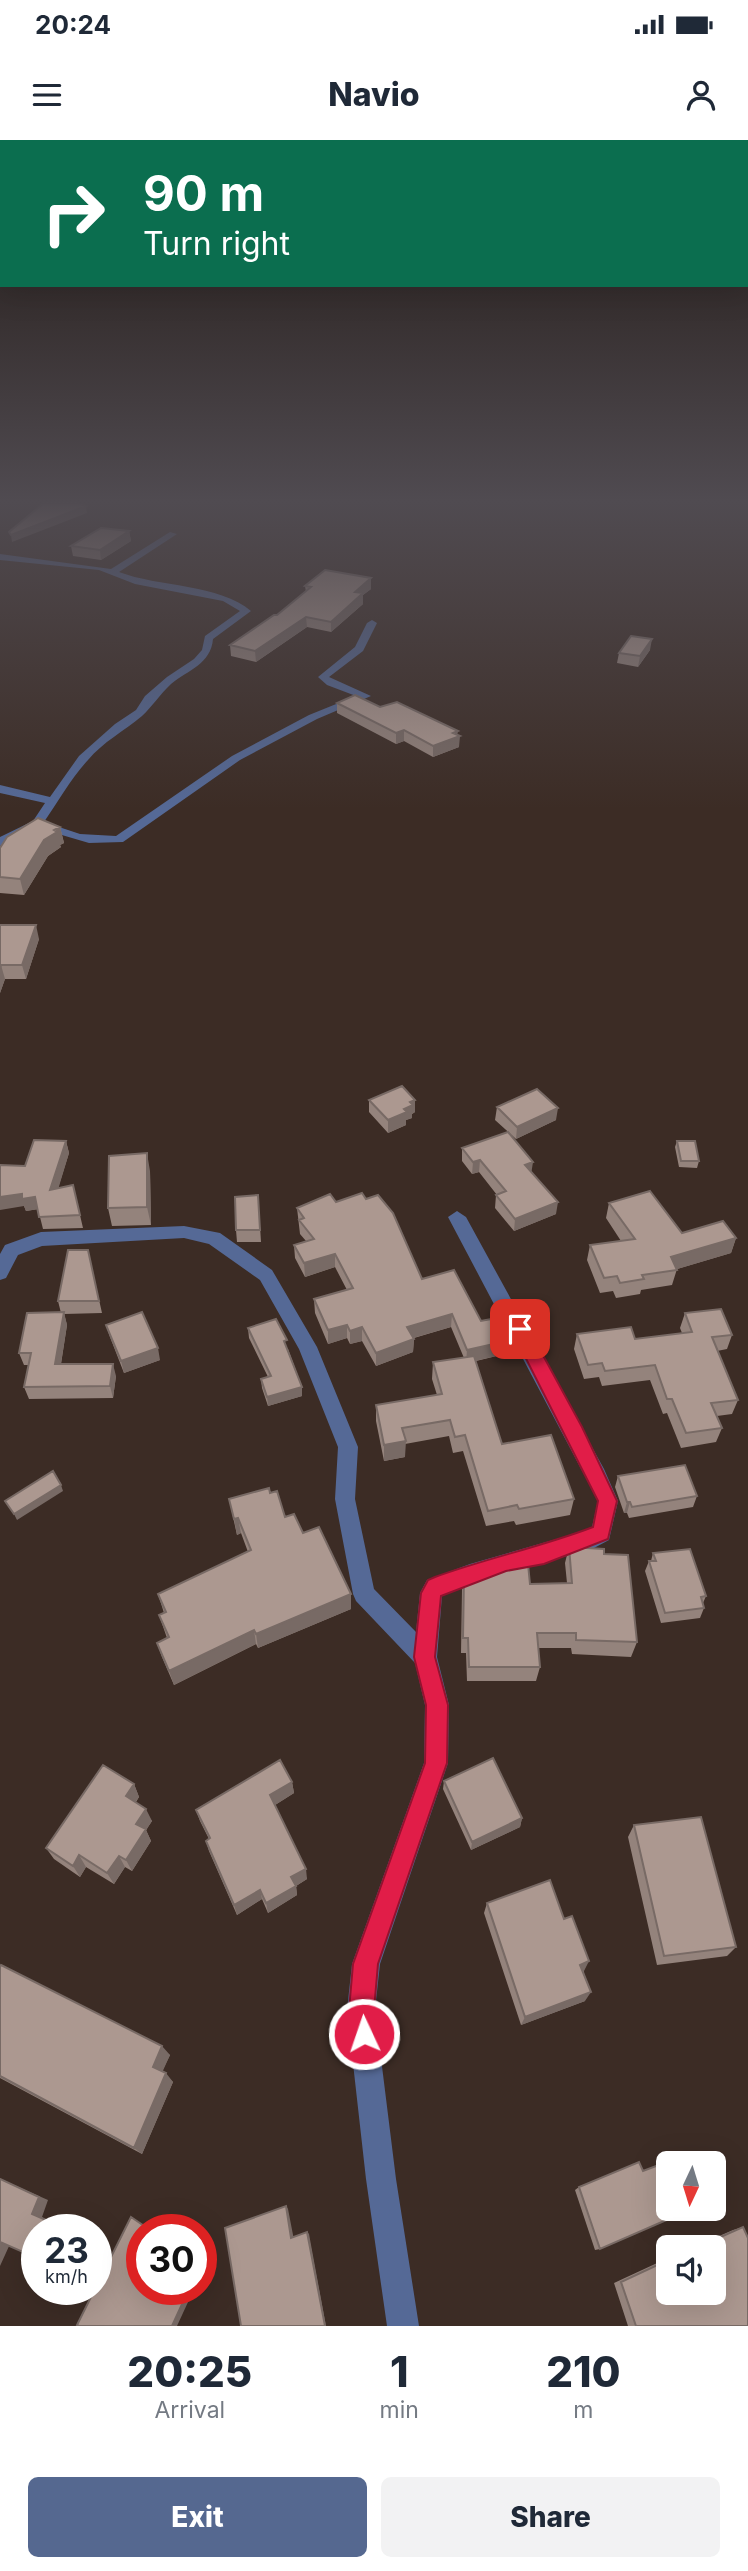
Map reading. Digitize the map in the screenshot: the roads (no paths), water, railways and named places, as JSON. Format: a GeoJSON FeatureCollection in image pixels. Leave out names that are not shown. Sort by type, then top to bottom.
{"type":"FeatureCollection","features":[{"type":"Feature","properties":{"kind":"street"},"geometry":{"type":"LineString","coordinates":[[0,842],[37,824],[83,758],[119,726],[141,712],[149,698],[164,685],[198,661],[207,651],[208,638],[246,611],[236,605]]}},
{"type":"Feature","properties":{"kind":"street"},"geometry":{"type":"LineString","coordinates":[[37,824],[83,840],[99,842],[119,839],[135,831],[190,788],[236,758],[313,717],[366,696],[331,683],[323,677],[359,649],[372,623]]}},
{"type":"Feature","properties":{"kind":"street"},"geometry":{"type":"LineString","coordinates":[[0,789],[51,802]]}},
{"type":"Feature","properties":{"kind":"street"},"geometry":{"type":"LineString","coordinates":[[403,2326],[381,2179],[361,2010],[366,1964],[436,1763],[437,1705],[425,1657],[431,1593],[435,1587],[506,1562],[544,1555],[586,1541],[601,1533],[608,1501],[569,1421],[457,1217]]}},
{"type":"Feature","properties":{"kind":"street"},"geometry":{"type":"LineString","coordinates":[[0,1273],[11,1250],[41,1239],[184,1232],[214,1238],[267,1275],[307,1347],[348,1447],[345,1499],[364,1594],[425,1657]]}}]}
